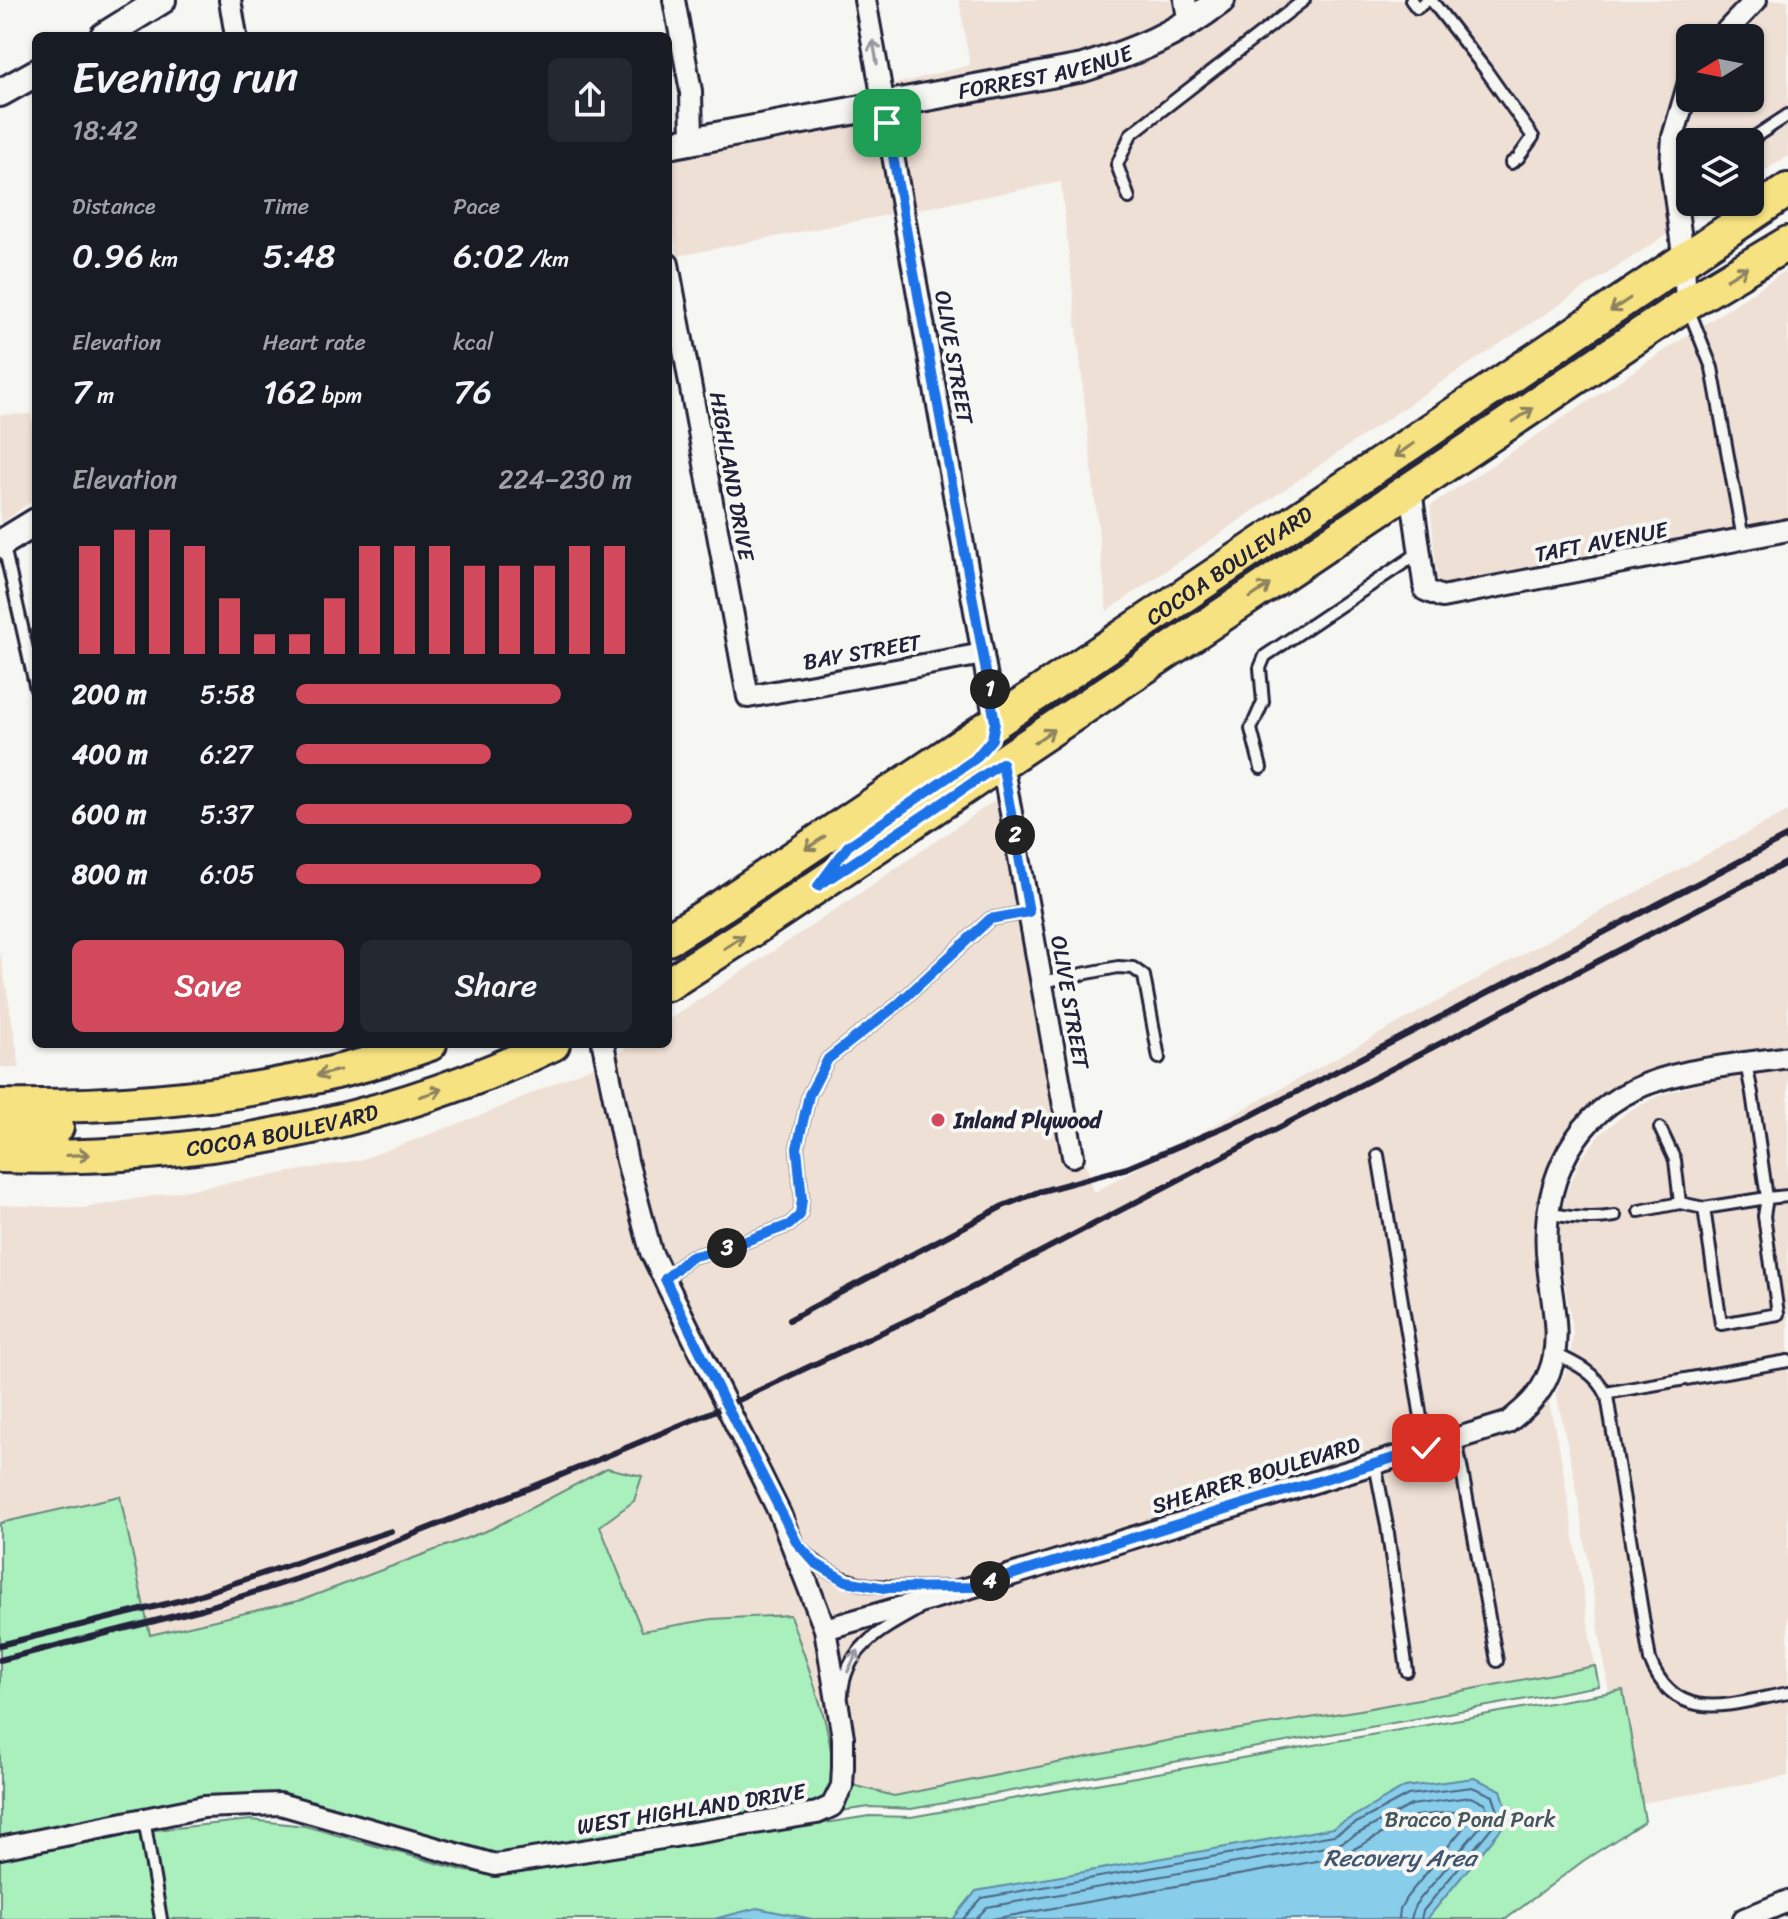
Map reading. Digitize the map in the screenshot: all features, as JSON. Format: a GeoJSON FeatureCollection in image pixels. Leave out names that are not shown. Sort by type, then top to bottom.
{"type":"FeatureCollection","features":[{"type":"Feature","properties":{"kind":"main road","name":"COCOA BOULEVARD"},"geometry":{"type":"LineString","coordinates":[[672,937],[1788,190]]}},
{"type":"Feature","properties":{"kind":"main road","name":"COCOA BOULEVARD"},"geometry":{"type":"LineString","coordinates":[[672,981],[1686,304],[1788,243]]}},
{"type":"Feature","properties":{"kind":"main road"},"geometry":{"type":"LineString","coordinates":[[1002,763],[1006,743],[1017,725],[1171,620],[1219,573]]}},
{"type":"Feature","properties":{"kind":"main road"},"geometry":{"type":"LineString","coordinates":[[818,886],[848,846],[975,759],[992,739],[995,722]]}},
{"type":"Feature","properties":{"kind":"main road","name":"COCOA BOULEVARD"},"geometry":{"type":"LineString","coordinates":[[0,1106],[99,1105],[229,1092],[307,1078],[365,1054],[404,1048]]}},
{"type":"Feature","properties":{"kind":"main road","name":"COCOA BOULEVARD"},"geometry":{"type":"LineString","coordinates":[[0,1156],[126,1153],[247,1140],[356,1115],[433,1093],[543,1048]]}},
{"type":"Feature","properties":{"kind":"main road"},"geometry":{"type":"LineString","coordinates":[[0,1130],[178,1118],[229,1092]]}},
{"type":"Feature","properties":{"kind":"street"},"geometry":{"type":"LineString","coordinates":[[115,32],[134,25],[162,0]]}},
{"type":"Feature","properties":{"kind":"street"},"geometry":{"type":"LineString","coordinates":[[230,0],[235,32]]}},
{"type":"Feature","properties":{"kind":"street"},"geometry":{"type":"LineString","coordinates":[[674,0],[691,91],[680,142]]}},
{"type":"Feature","properties":{"kind":"street","name":"OLIVE STREET"},"geometry":{"type":"LineString","coordinates":[[865,0],[995,722]]}},
{"type":"Feature","properties":{"kind":"street","name":"FORREST AVENUE"},"geometry":{"type":"LineString","coordinates":[[680,142],[1083,68],[1138,51],[1187,12],[1221,0]]}},
{"type":"Feature","properties":{"kind":"street"},"geometry":{"type":"LineString","coordinates":[[1733,24],[1756,0]]}},
{"type":"Feature","properties":{"kind":"street"},"geometry":{"type":"LineString","coordinates":[[0,93],[32,75]]}},
{"type":"Feature","properties":{"kind":"street"},"geometry":{"type":"LineString","coordinates":[[1676,146],[1673,137],[1680,112]]}},
{"type":"Feature","properties":{"kind":"street"},"geometry":{"type":"LineString","coordinates":[[1676,187],[1676,210]]}},
{"type":"Feature","properties":{"kind":"street"},"geometry":{"type":"LineString","coordinates":[[1677,216],[1686,304]]}},
{"type":"Feature","properties":{"kind":"street","name":"HIGHLAND DRIVE"},"geometry":{"type":"LineString","coordinates":[[672,286],[748,697]]}},
{"type":"Feature","properties":{"kind":"street"},"geometry":{"type":"LineString","coordinates":[[1411,490],[1420,552]]}},
{"type":"Feature","properties":{"kind":"street"},"geometry":{"type":"LineString","coordinates":[[2,543],[32,524]]}},
{"type":"Feature","properties":{"kind":"street","name":"TAFT AVENUE"},"geometry":{"type":"LineString","coordinates":[[1420,552],[1425,590],[1442,597],[1788,530]]}},
{"type":"Feature","properties":{"kind":"street","name":"BAY STREET"},"geometry":{"type":"LineString","coordinates":[[748,697],[983,654]]}},
{"type":"Feature","properties":{"kind":"street","name":"OLIVE STREET"},"geometry":{"type":"LineString","coordinates":[[1002,763],[1073,1156]]}},
{"type":"Feature","properties":{"kind":"street","name":"WEST HIGHLAND DRIVE"},"geometry":{"type":"LineString","coordinates":[[0,1848],[204,1807],[280,1804],[495,1865],[817,1813],[832,1806],[842,1786],[843,1737],[825,1629],[780,1514],[651,1252],[627,1161],[604,1048]]}},
{"type":"Feature","properties":{"kind":"street","name":"SHEARER BOULEVARD"},"geometry":{"type":"LineString","coordinates":[[825,1629],[1507,1423],[1534,1402],[1551,1371],[1556,1330],[1544,1226],[1556,1175],[1584,1126],[1604,1107],[1633,1090],[1666,1078],[1788,1057]]}},
{"type":"Feature","properties":{"kind":"street"},"geometry":{"type":"LineString","coordinates":[[1744,1919],[1788,1901]]}},
{"type":"Feature","properties":{"kind":"lane"},"geometry":{"type":"LineString","coordinates":[[1129,198],[1117,165],[1131,134],[1304,0]]}},
{"type":"Feature","properties":{"kind":"lane"},"geometry":{"type":"LineString","coordinates":[[1411,0],[1417,8],[1429,0],[1485,69],[1533,137],[1511,163]]}},
{"type":"Feature","properties":{"kind":"lane"},"geometry":{"type":"LineString","coordinates":[[1764,131],[1788,115]]}},
{"type":"Feature","properties":{"kind":"lane"},"geometry":{"type":"LineString","coordinates":[[1686,304],[1712,368],[1743,539]]}},
{"type":"Feature","properties":{"kind":"lane"},"geometry":{"type":"LineString","coordinates":[[2,543],[32,672]]}},
{"type":"Feature","properties":{"kind":"lane"},"geometry":{"type":"LineString","coordinates":[[1261,768],[1251,729],[1263,702],[1260,668],[1265,656],[1420,552]]}},
{"type":"Feature","properties":{"kind":"lane"},"geometry":{"type":"LineString","coordinates":[[665,1279],[690,1257],[727,1248],[789,1225],[800,1215],[802,1199],[797,1148],[809,1095],[828,1059],[896,1006],[990,919],[1029,912]]}},
{"type":"Feature","properties":{"kind":"lane"},"geometry":{"type":"LineString","coordinates":[[1042,982],[1118,967],[1133,968],[1144,976],[1159,1058]]}},
{"type":"Feature","properties":{"kind":"lane"},"geometry":{"type":"LineString","coordinates":[[1704,1208],[1721,1324],[1783,1315],[1764,1216],[1767,1198],[1746,1064]]}},
{"type":"Feature","properties":{"kind":"lane"},"geometry":{"type":"LineString","coordinates":[[1660,1128],[1675,1160],[1680,1203]]}},
{"type":"Feature","properties":{"kind":"lane"},"geometry":{"type":"LineString","coordinates":[[1378,1155],[1426,1448]]}},
{"type":"Feature","properties":{"kind":"lane"},"geometry":{"type":"LineString","coordinates":[[1639,1211],[1680,1203],[1704,1208],[1788,1196]]}},
{"type":"Feature","properties":{"kind":"lane"},"geometry":{"type":"LineString","coordinates":[[1548,1206],[1571,1218],[1615,1216]]}},
{"type":"Feature","properties":{"kind":"lane"},"geometry":{"type":"LineString","coordinates":[[1553,1353],[1579,1365],[1602,1384],[1606,1393],[1650,1660],[1658,1679],[1673,1694],[1692,1705],[1718,1706],[1788,1693]]}},
{"type":"Feature","properties":{"kind":"lane"},"geometry":{"type":"LineString","coordinates":[[1606,1393],[1788,1361]]}},
{"type":"Feature","properties":{"kind":"lane"},"geometry":{"type":"LineString","coordinates":[[1456,1439],[1497,1661]]}},
{"type":"Feature","properties":{"kind":"lane"},"geometry":{"type":"LineString","coordinates":[[1375,1464],[1407,1671]]}},
{"type":"Feature","properties":{"kind":"lane","name":"SHEARER BOULEVARD"},"geometry":{"type":"LineString","coordinates":[[780,1514],[797,1543],[815,1563],[846,1581],[885,1588],[972,1587]]}},
{"type":"Feature","properties":{"kind":"lane","name":"SHEARER BOULEVARD"},"geometry":{"type":"LineString","coordinates":[[843,1737],[842,1690],[850,1665],[862,1645],[880,1630],[921,1608],[972,1587]]}},
{"type":"Feature","properties":{"kind":"lane"},"geometry":{"type":"LineString","coordinates":[[144,1819],[161,1919]]}},
{"type":"Feature","properties":{"kind":"shaded area"},"geometry":{"type":"Polygon","coordinates":[[[959,0],[1174,0],[1177,19],[1080,58],[894,93],[892,85],[970,65],[959,0]]]}},
{"type":"Feature","properties":{"kind":"shaded area"},"geometry":{"type":"Polygon","coordinates":[[[1238,0],[1741,0],[1718,24],[1676,24],[1676,86],[1661,137],[1660,168],[1669,233],[1440,383],[1107,611],[1061,182],[914,210],[897,112],[1202,32],[1201,28],[1238,0]]]}},
{"type":"Feature","properties":{"kind":"shaded area"},"geometry":{"type":"Polygon","coordinates":[[[1770,0],[1788,0],[1788,156],[1764,171],[1764,128],[1687,128],[1691,112],[1764,112],[1764,24],[1747,24],[1770,0]]]}},
{"type":"Feature","properties":{"kind":"shaded area"},"geometry":{"type":"Polygon","coordinates":[[[875,116],[892,214],[678,256],[672,224],[672,154],[875,116]]]}},
{"type":"Feature","properties":{"kind":"shaded area"},"geometry":{"type":"Polygon","coordinates":[[[1788,269],[1788,520],[1444,586],[1438,584],[1430,506],[1788,269]]]}},
{"type":"Feature","properties":{"kind":"shaded area"},"geometry":{"type":"Polygon","coordinates":[[[30,414],[32,419],[32,501],[0,524],[0,415],[30,414]]]}},
{"type":"Feature","properties":{"kind":"shaded area"},"geometry":{"type":"Polygon","coordinates":[[[997,799],[1064,1167],[1086,1163],[1083,1147],[1093,1193],[1566,930],[1788,811],[1788,1047],[1664,1068],[1630,1081],[1598,1099],[1576,1120],[1545,1173],[1533,1227],[1545,1331],[1540,1369],[1525,1396],[1501,1415],[832,1616],[790,1509],[662,1248],[638,1159],[617,1054],[626,1048],[672,1048],[672,1017],[997,799]]]}},
{"type":"Feature","properties":{"kind":"shaded area"},"geometry":{"type":"Polygon","coordinates":[[[0,951],[20,1068],[0,1067],[0,951]]]}},
{"type":"Feature","properties":{"kind":"shaded area"},"geometry":{"type":"Polygon","coordinates":[[[596,1065],[616,1164],[641,1256],[770,1518],[814,1631],[832,1738],[832,1756],[815,1690],[790,1615],[712,1619],[642,1632],[600,1526],[634,1501],[641,1476],[607,1468],[491,1529],[302,1600],[150,1635],[120,1496],[0,1523],[0,1205],[84,1208],[360,1160],[487,1113],[596,1065]]]}},
{"type":"Feature","properties":{"kind":"shaded area"},"geometry":{"type":"Polygon","coordinates":[[[1788,1067],[1788,1776],[1643,1803],[1623,1690],[1609,1693],[1575,1480],[1556,1393],[1570,1361],[1573,1333],[1558,1242],[1561,1214],[1567,1190],[1581,1159],[1599,1135],[1627,1112],[1661,1095],[1711,1080],[1788,1067]]]}},
{"type":"Feature","properties":{"kind":"shaded area"},"geometry":{"type":"Polygon","coordinates":[[[1548,1399],[1560,1451],[1595,1666],[1360,1710],[1171,1740],[893,1796],[853,1785],[854,1735],[838,1635],[1510,1433],[1541,1409],[1548,1399]]]}},
{"type":"Feature","properties":{"kind":"green space"},"geometry":{"type":"Polygon","coordinates":[[[607,1468],[642,1476],[634,1501],[600,1526],[642,1631],[712,1619],[790,1615],[812,1676],[831,1749],[830,1786],[819,1800],[496,1855],[201,1798],[0,1838],[0,1523],[120,1496],[150,1635],[302,1600],[491,1529],[607,1468]]]}},
{"type":"Feature","properties":{"kind":"green space"},"geometry":{"type":"Polygon","coordinates":[[[1595,1666],[1599,1686],[911,1809],[870,1807],[840,1811],[853,1785],[894,1796],[1171,1740],[1360,1710],[1595,1666]]]}},
{"type":"Feature","properties":{"kind":"green space","name":"Bracco Pond Park"},"geometry":{"type":"Polygon","coordinates":[[[1623,1690],[1645,1821],[1583,1861],[1506,1919],[0,1919],[0,1860],[146,1831],[251,1820],[305,1826],[465,1871],[498,1875],[869,1816],[911,1817],[1623,1690]]]}},
{"type":"Feature","properties":{"kind":"water","name":"Recovery Area"},"geometry":{"type":"Polygon","coordinates":[[[1474,1778],[1501,1790],[1510,1818],[1427,1919],[953,1919],[976,1891],[1333,1828],[1405,1787],[1474,1778]]]}},
{"type":"Feature","properties":{"kind":"water"},"geometry":{"type":"Polygon","coordinates":[[[757,1908],[812,1919],[714,1919],[757,1908]]]}},
{"type":"Feature","properties":{"kind":"railway"},"geometry":{"type":"LineString","coordinates":[[1593,938],[1788,836]]}},
{"type":"Feature","properties":{"kind":"railway"},"geometry":{"type":"LineString","coordinates":[[0,1660],[202,1609],[321,1571],[726,1406],[931,1309],[1788,862]]}},
{"type":"Feature","properties":{"kind":"railway"},"geometry":{"type":"LineString","coordinates":[[789,1320],[1003,1206],[1038,1192],[1127,1168],[1250,1116],[1602,933]]}},
{"type":"Feature","properties":{"kind":"railway"},"geometry":{"type":"LineString","coordinates":[[0,1645],[186,1599],[391,1531]]}},
{"type":"Feature","properties":{"kind":"place","name":"Inland Plywood"},"geometry":{"type":"Point","coordinates":[938,1120]}},
{"type":"Feature","properties":{"kind":"route"},"geometry":{"type":"LineString","coordinates":[[887,123],[995,722],[992,739],[975,759],[848,846],[818,886],[1002,763],[1029,912],[990,919],[896,1006],[828,1059],[809,1095],[797,1148],[802,1199],[800,1215],[789,1225],[727,1248],[690,1257],[665,1279],[797,1543],[815,1563],[846,1581],[885,1588],[972,1587],[1426,1448]]}}]}
